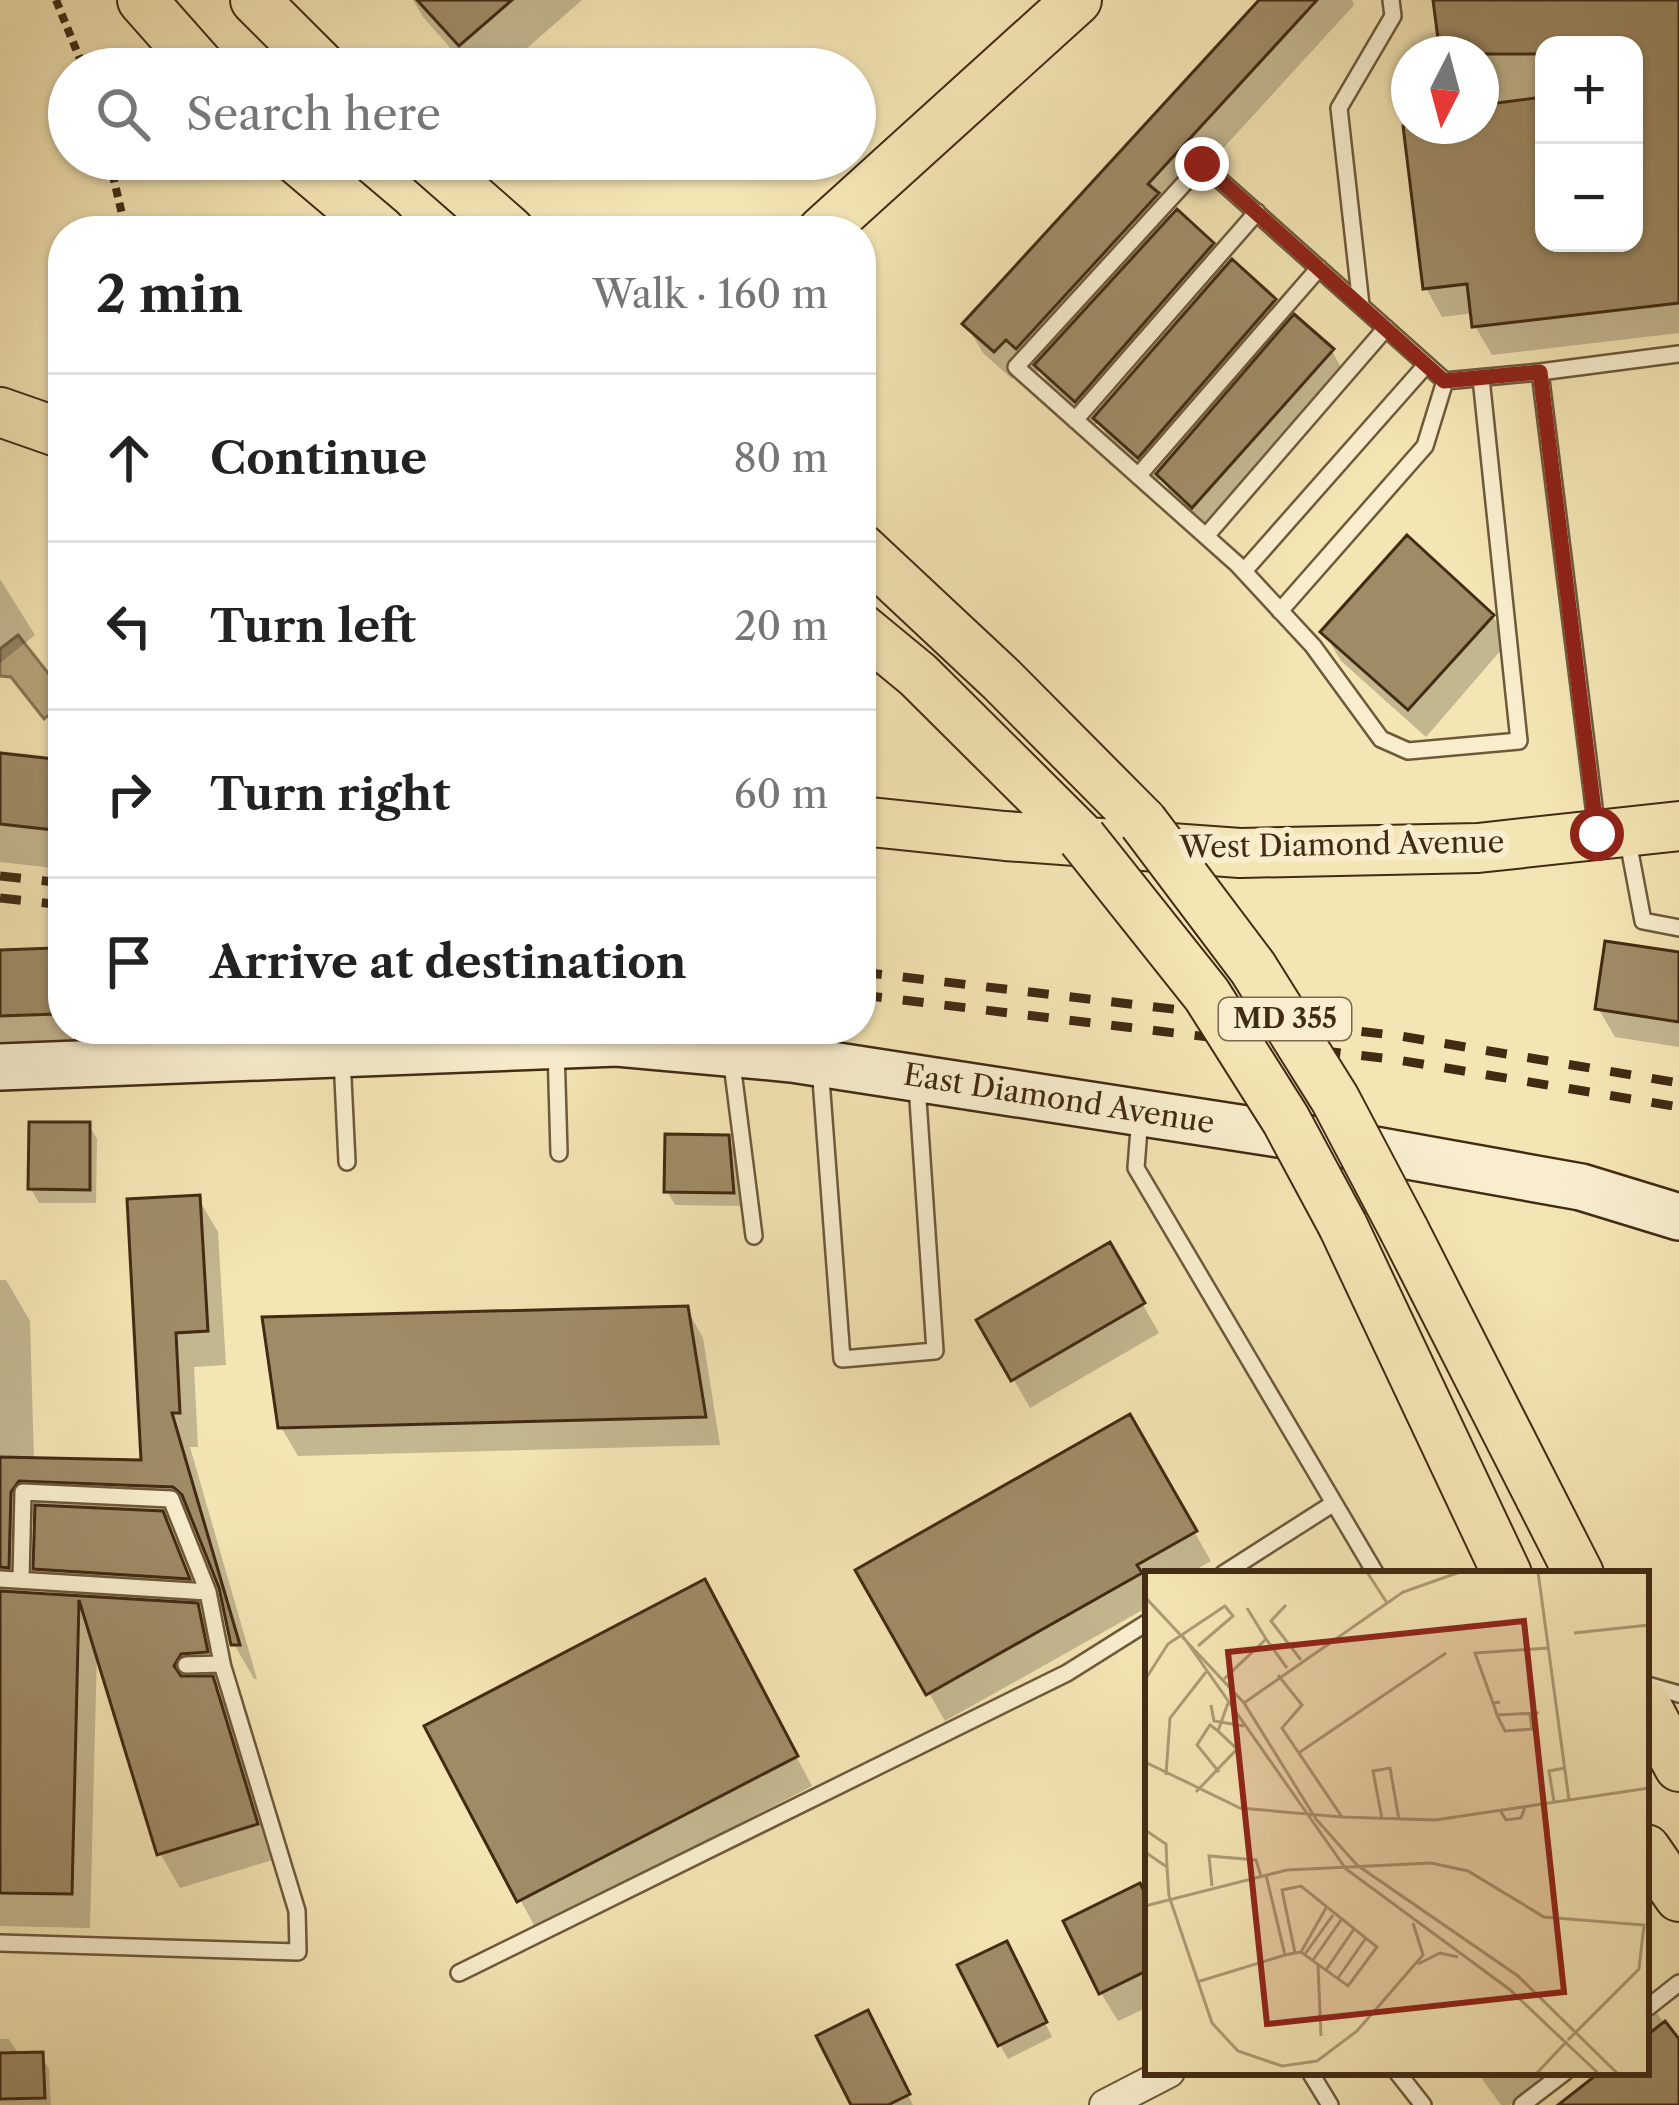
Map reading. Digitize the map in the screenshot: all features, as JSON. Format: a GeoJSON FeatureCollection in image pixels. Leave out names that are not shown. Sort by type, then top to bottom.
{"type":"FeatureCollection","features":[{"type":"Feature","properties":{"kind":"main road"},"geometry":{"type":"LineString","coordinates":[[142,0],[184,48]]}},
{"type":"Feature","properties":{"kind":"main road"},"geometry":{"type":"LineString","coordinates":[[255,0],[303,48]]}},
{"type":"Feature","properties":{"kind":"main road"},"geometry":{"type":"LineString","coordinates":[[839,216],[1077,0]]}},
{"type":"Feature","properties":{"kind":"main road"},"geometry":{"type":"LineString","coordinates":[[321,180],[363,216]]}},
{"type":"Feature","properties":{"kind":"main road"},"geometry":{"type":"LineString","coordinates":[[452,180],[493,216]]}},
{"type":"Feature","properties":{"kind":"main road"},"geometry":{"type":"LineString","coordinates":[[0,412],[48,429]]}},
{"type":"Feature","properties":{"kind":"main road","name":"MD 355"},"geometry":{"type":"LineString","coordinates":[[876,562],[1143,822],[1253,968],[1335,1099],[1577,1571]]}},
{"type":"Feature","properties":{"kind":"main road","name":"MD 355"},"geometry":{"type":"LineString","coordinates":[[876,640],[918,675],[1082,838],[1207,995],[1286,1120],[1343,1226],[1507,1571]]}},
{"type":"Feature","properties":{"kind":"main road","name":"West Diamond Avenue"},"geometry":{"type":"LineString","coordinates":[[876,823],[1240,853],[1478,848],[1679,826]]}},
{"type":"Feature","properties":{"kind":"main road"},"geometry":{"type":"LineString","coordinates":[[1649,1711],[1679,1767]]}},
{"type":"Feature","properties":{"kind":"main road"},"geometry":{"type":"LineString","coordinates":[[1649,1853],[1679,1897]]}},
{"type":"Feature","properties":{"kind":"street","name":"East Diamond Avenue"},"geometry":{"type":"LineString","coordinates":[[0,1067],[109,1054],[342,1055],[586,1044]]}},
{"type":"Feature","properties":{"kind":"street","name":"East Diamond Avenue"},"geometry":{"type":"LineString","coordinates":[[628,1044],[820,1063],[1140,1111],[1581,1187],[1679,1217]]}},
{"type":"Feature","properties":{"kind":"street"},"geometry":{"type":"LineString","coordinates":[[1106,2105],[1163,2075]]}},
{"type":"Feature","properties":{"kind":"lane"},"geometry":{"type":"LineString","coordinates":[[1361,305],[1340,108],[1393,16],[1391,0]]}},
{"type":"Feature","properties":{"kind":"lane"},"geometry":{"type":"LineString","coordinates":[[1481,378],[1519,741],[1408,752],[1381,739],[1313,646],[1244,572],[1016,367],[1202,164],[1444,381],[1679,354]]}},
{"type":"Feature","properties":{"kind":"lane"},"geometry":{"type":"LineString","coordinates":[[1075,420],[1256,212]]}},
{"type":"Feature","properties":{"kind":"lane"},"geometry":{"type":"LineString","coordinates":[[1138,476],[1319,268]]}},
{"type":"Feature","properties":{"kind":"lane"},"geometry":{"type":"LineString","coordinates":[[1206,536],[1386,328]]}},
{"type":"Feature","properties":{"kind":"lane"},"geometry":{"type":"LineString","coordinates":[[1244,572],[1426,365]]}},
{"type":"Feature","properties":{"kind":"lane"},"geometry":{"type":"LineString","coordinates":[[1540,372],[1612,833],[1643,921],[1679,928]]}},
{"type":"Feature","properties":{"kind":"lane"},"geometry":{"type":"LineString","coordinates":[[1280,611],[1425,446],[1444,381]]}},
{"type":"Feature","properties":{"kind":"lane"},"geometry":{"type":"LineString","coordinates":[[556,1045],[559,1153]]}},
{"type":"Feature","properties":{"kind":"lane"},"geometry":{"type":"LineString","coordinates":[[731,1053],[754,1236]]}},
{"type":"Feature","properties":{"kind":"lane"},"geometry":{"type":"LineString","coordinates":[[342,1055],[347,1162]]}},
{"type":"Feature","properties":{"kind":"lane"},"geometry":{"type":"LineString","coordinates":[[820,1063],[842,1359],[935,1352],[916,1078]]}},
{"type":"Feature","properties":{"kind":"lane"},"geometry":{"type":"LineString","coordinates":[[1140,1111],[1136,1168],[1374,1571]]}},
{"type":"Feature","properties":{"kind":"lane"},"geometry":{"type":"LineString","coordinates":[[0,1943],[298,1952],[297,1911],[224,1668],[208,1592],[171,1499],[23,1492],[21,1580]]}},
{"type":"Feature","properties":{"kind":"lane"},"geometry":{"type":"LineString","coordinates":[[1228,1571],[1334,1503]]}},
{"type":"Feature","properties":{"kind":"lane"},"geometry":{"type":"LineString","coordinates":[[0,1579],[208,1592]]}},
{"type":"Feature","properties":{"kind":"lane"},"geometry":{"type":"LineString","coordinates":[[459,1973],[1067,1673],[1145,1624]]}},
{"type":"Feature","properties":{"kind":"lane"},"geometry":{"type":"LineString","coordinates":[[186,1665],[223,1664],[224,1668]]}},
{"type":"Feature","properties":{"kind":"lane"},"geometry":{"type":"LineString","coordinates":[[1649,1686],[1679,1694]]}},
{"type":"Feature","properties":{"kind":"lane"},"geometry":{"type":"LineString","coordinates":[[1649,2007],[1679,1983]]}},
{"type":"Feature","properties":{"kind":"lane"},"geometry":{"type":"LineString","coordinates":[[1312,2075],[1330,2105]]}},
{"type":"Feature","properties":{"kind":"lane"},"geometry":{"type":"LineString","coordinates":[[1399,2075],[1423,2105]]}},
{"type":"Feature","properties":{"kind":"lane"},"geometry":{"type":"LineString","coordinates":[[1522,2105],[1560,2075]]}},
{"type":"Feature","properties":{"kind":"path"},"geometry":{"type":"LineString","coordinates":[[56,0],[75,48]]}},
{"type":"Feature","properties":{"kind":"path"},"geometry":{"type":"LineString","coordinates":[[114,180],[122,216]]}},
{"type":"Feature","properties":{"kind":"shaded area"},"geometry":{"type":"Polygon","coordinates":[[[18,635],[48,673],[48,716],[44,719],[11,677],[0,676],[0,649],[18,635]]]}},
{"type":"Feature","properties":{"kind":"building"},"geometry":{"type":"Polygon","coordinates":[[[417,0],[512,0],[459,46],[417,0]]]}},
{"type":"Feature","properties":{"kind":"building"},"geometry":{"type":"Polygon","coordinates":[[[1259,0],[1317,0],[1148,184],[1159,193],[1016,349],[1006,340],[994,352],[962,324],[1259,0]]]}},
{"type":"Feature","properties":{"kind":"building"},"geometry":{"type":"Polygon","coordinates":[[[1433,0],[1679,0],[1679,303],[1472,327],[1467,284],[1423,289],[1405,144],[1499,144],[1499,103],[1535,98],[1535,252],[1643,252],[1643,36],[1535,36],[1535,54],[1499,54],[1499,36],[1438,36],[1433,0]]]}},
{"type":"Feature","properties":{"kind":"building"},"geometry":{"type":"Polygon","coordinates":[[[1177,209],[1214,243],[1075,402],[1034,365],[1177,209]]]}},
{"type":"Feature","properties":{"kind":"building"},"geometry":{"type":"Polygon","coordinates":[[[1232,259],[1276,299],[1138,458],[1093,418],[1232,259]]]}},
{"type":"Feature","properties":{"kind":"building"},"geometry":{"type":"Polygon","coordinates":[[[1294,314],[1334,349],[1192,508],[1156,474],[1294,314]]]}},
{"type":"Feature","properties":{"kind":"building"},"geometry":{"type":"Polygon","coordinates":[[[1407,535],[1494,615],[1408,710],[1320,632],[1407,535]]]}},
{"type":"Feature","properties":{"kind":"building"},"geometry":{"type":"Polygon","coordinates":[[[0,753],[48,758],[48,829],[0,824],[0,753]]]}},
{"type":"Feature","properties":{"kind":"building"},"geometry":{"type":"Polygon","coordinates":[[[1605,941],[1679,952],[1679,1022],[1595,1009],[1605,941]]]}},
{"type":"Feature","properties":{"kind":"building"},"geometry":{"type":"Polygon","coordinates":[[[48,948],[48,1014],[0,1016],[0,950],[48,948]]]}},
{"type":"Feature","properties":{"kind":"building"},"geometry":{"type":"Polygon","coordinates":[[[29,1122],[90,1122],[90,1190],[28,1189],[29,1122]]]}},
{"type":"Feature","properties":{"kind":"building"},"geometry":{"type":"Polygon","coordinates":[[[665,1134],[729,1135],[734,1193],[664,1192],[665,1134]]]}},
{"type":"Feature","properties":{"kind":"building"},"geometry":{"type":"Polygon","coordinates":[[[200,1195],[208,1331],[176,1333],[180,1413],[172,1413],[240,1645],[231,1645],[219,1588],[182,1495],[173,1487],[19,1481],[11,1492],[9,1568],[0,1567],[0,1457],[141,1460],[127,1199],[200,1195]]]}},
{"type":"Feature","properties":{"kind":"building"},"geometry":{"type":"Polygon","coordinates":[[[1110,1242],[1145,1303],[1011,1381],[976,1320],[1110,1242]]]}},
{"type":"Feature","properties":{"kind":"building"},"geometry":{"type":"Polygon","coordinates":[[[688,1306],[706,1417],[278,1428],[262,1317],[688,1306]]]}},
{"type":"Feature","properties":{"kind":"building"},"geometry":{"type":"Polygon","coordinates":[[[1130,1414],[1197,1531],[1137,1565],[1142,1573],[926,1695],[855,1570],[1130,1414]]]}},
{"type":"Feature","properties":{"kind":"building"},"geometry":{"type":"Polygon","coordinates":[[[35,1505],[163,1511],[190,1579],[33,1569],[35,1505]]]}},
{"type":"Feature","properties":{"kind":"building"},"geometry":{"type":"Polygon","coordinates":[[[705,1579],[798,1756],[517,1902],[424,1726],[705,1579]]]}},
{"type":"Feature","properties":{"kind":"building"},"geometry":{"type":"Polygon","coordinates":[[[0,1591],[198,1603],[208,1652],[181,1654],[174,1666],[181,1676],[213,1676],[258,1824],[157,1855],[79,1600],[72,1894],[0,1893],[0,1591]]]}},
{"type":"Feature","properties":{"kind":"building"},"geometry":{"type":"Polygon","coordinates":[[[1140,1883],[1145,1893],[1145,1971],[1099,1994],[1063,1921],[1140,1883]]]}},
{"type":"Feature","properties":{"kind":"building"},"geometry":{"type":"Polygon","coordinates":[[[1007,1941],[1047,2022],[998,2046],[957,1965],[1007,1941]]]}},
{"type":"Feature","properties":{"kind":"building"},"geometry":{"type":"Polygon","coordinates":[[[868,2010],[910,2094],[888,2105],[851,2105],[816,2036],[868,2010]]]}},
{"type":"Feature","properties":{"kind":"building"},"geometry":{"type":"Polygon","coordinates":[[[1665,2021],[1679,2039],[1679,2105],[1558,2105],[1596,2075],[1649,2075],[1649,2034],[1665,2021]]]}},
{"type":"Feature","properties":{"kind":"building"},"geometry":{"type":"Polygon","coordinates":[[[43,2052],[45,2098],[0,2099],[0,2053],[43,2052]]]}},
{"type":"Feature","properties":{"kind":"railway"},"geometry":{"type":"LineString","coordinates":[[0,876],[48,881]]}},
{"type":"Feature","properties":{"kind":"railway"},"geometry":{"type":"LineString","coordinates":[[0,898],[48,903]]}},
{"type":"Feature","properties":{"kind":"railway"},"geometry":{"type":"LineString","coordinates":[[876,974],[1400,1036],[1679,1083]]}},
{"type":"Feature","properties":{"kind":"railway"},"geometry":{"type":"LineString","coordinates":[[876,997],[1398,1060],[1679,1107]]}},
{"type":"Feature","properties":{"kind":"route"},"geometry":{"type":"LineString","coordinates":[[1202,164],[1444,381],[1540,372],[1597,834]]}}]}
